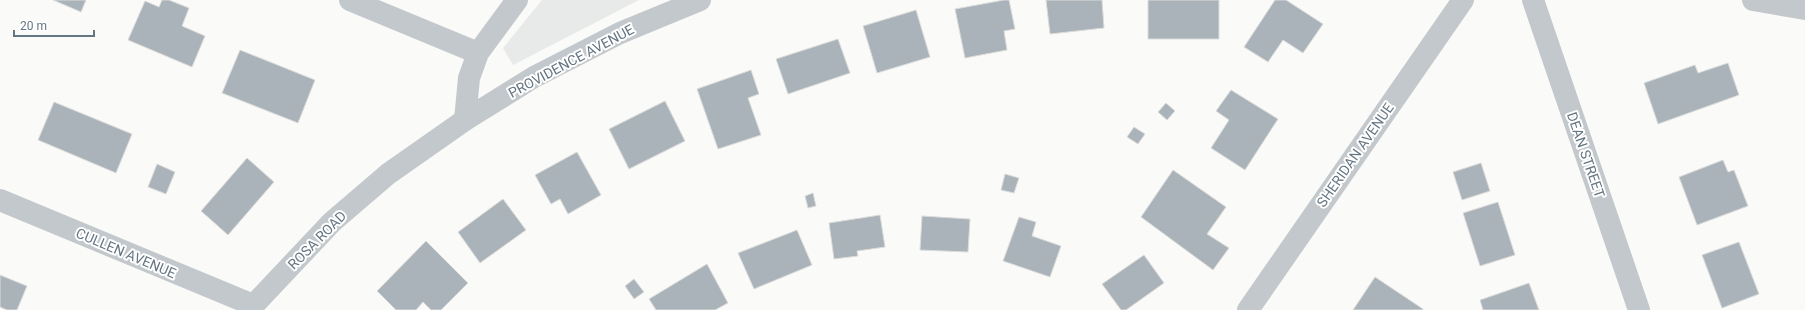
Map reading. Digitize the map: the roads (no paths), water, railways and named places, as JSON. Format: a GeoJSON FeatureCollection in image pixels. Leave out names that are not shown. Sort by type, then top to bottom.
{"type":"FeatureCollection","features":[{"type":"Feature","properties":{"kind":"street"},"geometry":{"type":"LineString","coordinates":[[350,0],[478,52]]}},
{"type":"Feature","properties":{"kind":"street"},"geometry":{"type":"LineString","coordinates":[[465,120],[469,78],[478,52],[516,0]]}},
{"type":"Feature","properties":{"kind":"street","name":"PROVIDENCE AVENUE"},"geometry":{"type":"LineString","coordinates":[[388,174],[465,120],[534,77],[620,33],[700,0]]}},
{"type":"Feature","properties":{"kind":"street","name":"SHERIDAN AVENUE"},"geometry":{"type":"LineString","coordinates":[[1248,310],[1463,0]]}},
{"type":"Feature","properties":{"kind":"street","name":"DEAN STREET"},"geometry":{"type":"LineString","coordinates":[[1533,0],[1639,310]]}},
{"type":"Feature","properties":{"kind":"street"},"geometry":{"type":"LineString","coordinates":[[1753,0],[1805,9]]}},
{"type":"Feature","properties":{"kind":"street","name":"ROSA ROAD"},"geometry":{"type":"LineString","coordinates":[[251,308],[332,222],[388,174]]}},
{"type":"Feature","properties":{"kind":"street","name":"CULLEN AVENUE"},"geometry":{"type":"LineString","coordinates":[[0,200],[251,308]]}}]}
